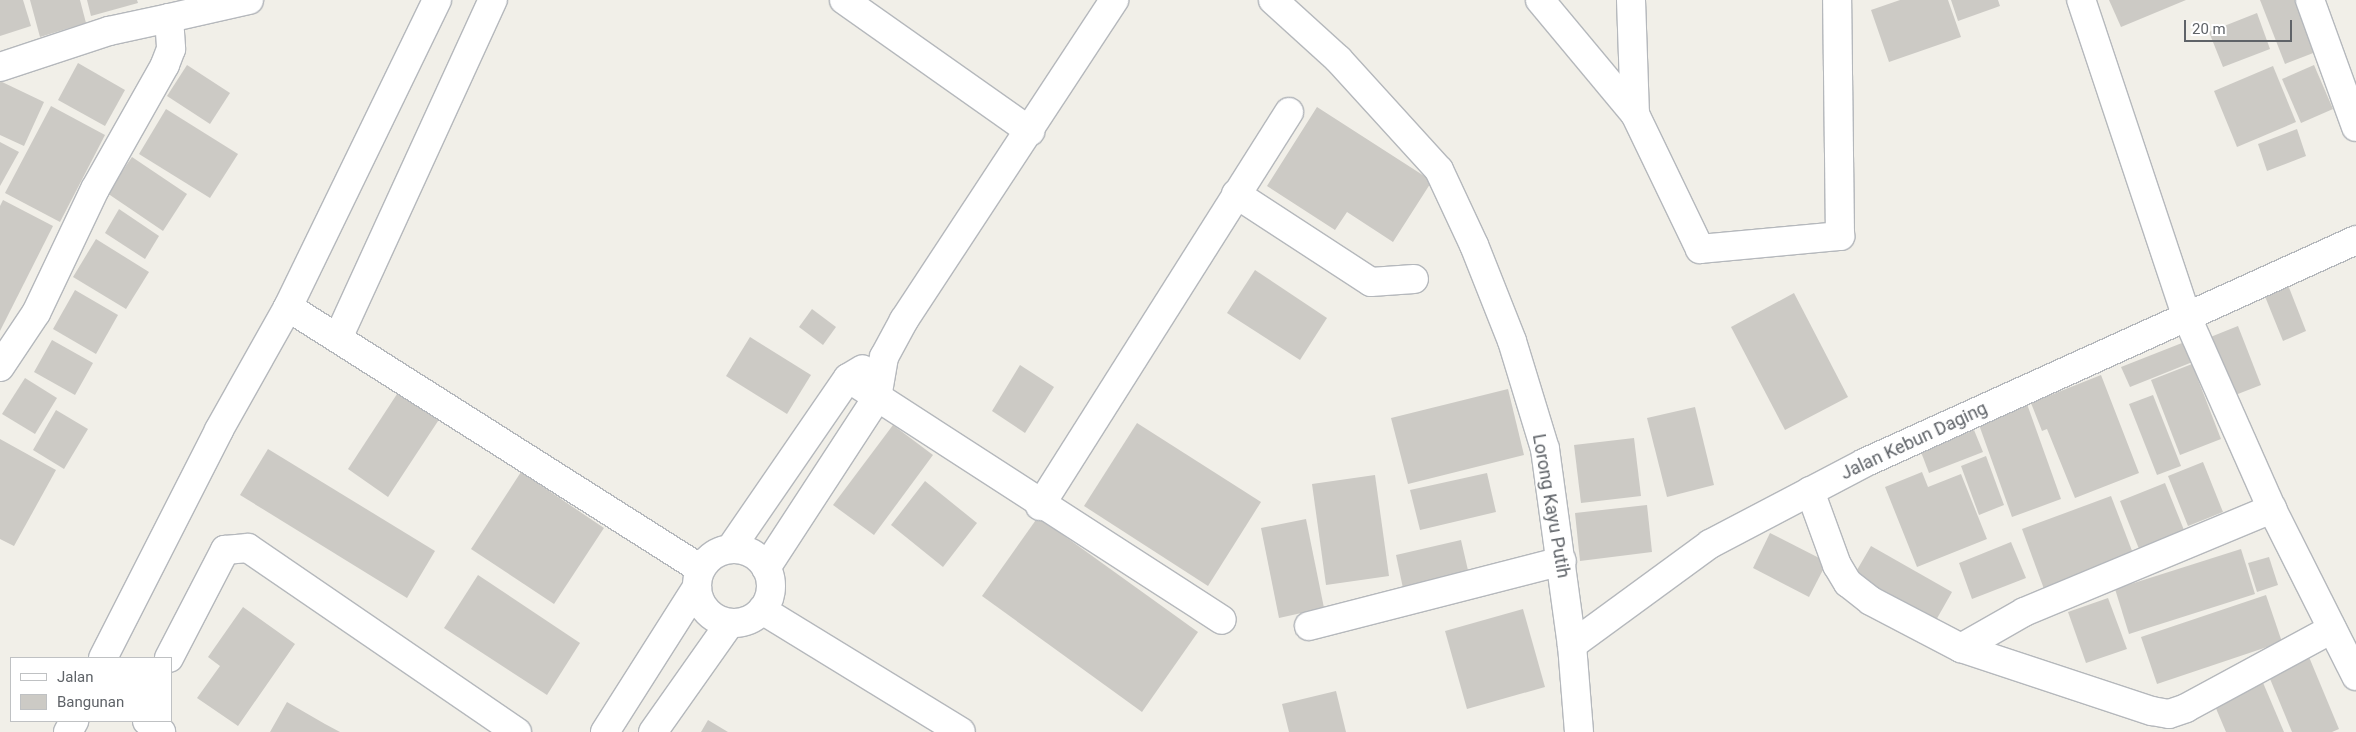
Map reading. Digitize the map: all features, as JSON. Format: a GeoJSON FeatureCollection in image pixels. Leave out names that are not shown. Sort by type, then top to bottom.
{"type":"FeatureCollection","features":[{"type":"Feature","properties":{"kind":"street"},"geometry":{"type":"LineString","coordinates":[[0,66],[109,31],[249,0]]}},
{"type":"Feature","properties":{"kind":"street"},"geometry":{"type":"LineString","coordinates":[[104,657],[219,430],[288,307],[437,0]]}},
{"type":"Feature","properties":{"kind":"street"},"geometry":{"type":"LineString","coordinates":[[338,338],[493,0]]}},
{"type":"Feature","properties":{"kind":"street"},"geometry":{"type":"LineString","coordinates":[[844,0],[1030,130]]}},
{"type":"Feature","properties":{"kind":"street"},"geometry":{"type":"LineString","coordinates":[[766,568],[877,398],[884,357],[904,320],[1114,0]]}},
{"type":"Feature","properties":{"kind":"street","name":"Lorong Kayu Putih"},"geometry":{"type":"LineString","coordinates":[[1273,0],[1338,59],[1440,170],[1474,245],[1512,340],[1545,449],[1562,560],[1572,645]]}},
{"type":"Feature","properties":{"kind":"street"},"geometry":{"type":"LineString","coordinates":[[1540,0],[1635,114],[1700,249],[1840,236],[1838,0]]}},
{"type":"Feature","properties":{"kind":"street"},"geometry":{"type":"LineString","coordinates":[[1631,0],[1635,114]]}},
{"type":"Feature","properties":{"kind":"street"},"geometry":{"type":"LineString","coordinates":[[2081,0],[2186,315],[2272,509],[2356,676]]}},
{"type":"Feature","properties":{"kind":"street"},"geometry":{"type":"LineString","coordinates":[[2310,0],[2356,127]]}},
{"type":"Feature","properties":{"kind":"street"},"geometry":{"type":"LineString","coordinates":[[0,367],[36,313],[95,189],[165,65],[171,49],[169,18]]}},
{"type":"Feature","properties":{"kind":"street"},"geometry":{"type":"LineString","coordinates":[[1040,506],[1288,112]]}},
{"type":"Feature","properties":{"kind":"street"},"geometry":{"type":"LineString","coordinates":[[1236,194],[1371,282],[1392,284],[1414,279]]}},
{"type":"Feature","properties":{"kind":"street","name":"Jalan Kebun Daging"},"geometry":{"type":"LineString","coordinates":[[1572,645],[1710,544],[1810,490],[2186,315],[2356,240]]}},
{"type":"Feature","properties":{"kind":"street"},"geometry":{"type":"LineString","coordinates":[[288,307],[338,338],[698,577],[701,603],[710,614],[730,623],[751,619],[762,610],[769,597],[766,568],[757,557],[731,548]]}},
{"type":"Feature","properties":{"kind":"street"},"geometry":{"type":"LineString","coordinates":[[605,732],[698,577],[716,553],[731,548],[848,378],[884,357]]}},
{"type":"Feature","properties":{"kind":"street"},"geometry":{"type":"LineString","coordinates":[[848,378],[1040,506],[1222,620]]}},
{"type":"Feature","properties":{"kind":"street"},"geometry":{"type":"LineString","coordinates":[[1810,490],[1848,583],[1871,601],[1961,648],[2169,714],[2332,629]]}},
{"type":"Feature","properties":{"kind":"street"},"geometry":{"type":"LineString","coordinates":[[1961,648],[2024,612],[2272,509]]}},
{"type":"Feature","properties":{"kind":"street"},"geometry":{"type":"LineString","coordinates":[[170,657],[226,550],[248,548],[517,732]]}},
{"type":"Feature","properties":{"kind":"street"},"geometry":{"type":"LineString","coordinates":[[1309,626],[1562,560]]}},
{"type":"Feature","properties":{"kind":"street"},"geometry":{"type":"LineString","coordinates":[[762,610],[961,732]]}},
{"type":"Feature","properties":{"kind":"street"},"geometry":{"type":"LineString","coordinates":[[653,732],[730,623]]}},
{"type":"Feature","properties":{"kind":"street"},"geometry":{"type":"LineString","coordinates":[[1572,645],[1579,732]]}},
{"type":"Feature","properties":{"kind":"street"},"geometry":{"type":"LineString","coordinates":[[148,722],[161,732]]}},
{"type":"Feature","properties":{"kind":"building"},"geometry":{"type":"Polygon","coordinates":[[[0,0],[23,0],[31,26],[0,36],[0,0]]]}},
{"type":"Feature","properties":{"kind":"building"},"geometry":{"type":"Polygon","coordinates":[[[30,0],[80,0],[86,23],[40,37],[30,0]]]}},
{"type":"Feature","properties":{"kind":"building"},"geometry":{"type":"Polygon","coordinates":[[[87,0],[137,0],[138,3],[91,16],[87,0]]]}},
{"type":"Feature","properties":{"kind":"building"},"geometry":{"type":"Polygon","coordinates":[[[1900,0],[1948,0],[1961,37],[1889,62],[1871,10],[1900,0]]]}},
{"type":"Feature","properties":{"kind":"building"},"geometry":{"type":"Polygon","coordinates":[[[1951,0],[1998,0],[2000,6],[1958,21],[1951,0]]]}},
{"type":"Feature","properties":{"kind":"building"},"geometry":{"type":"Polygon","coordinates":[[[2109,0],[2186,0],[2121,27],[2109,0]]]}},
{"type":"Feature","properties":{"kind":"building"},"geometry":{"type":"Polygon","coordinates":[[[2260,0],[2302,0],[2321,50],[2285,64],[2260,0]]]}},
{"type":"Feature","properties":{"kind":"building"},"geometry":{"type":"Polygon","coordinates":[[[2257,13],[2270,49],[2223,67],[2209,32],[2257,13]]]}},
{"type":"Feature","properties":{"kind":"building"},"geometry":{"type":"Polygon","coordinates":[[[78,63],[125,90],[105,126],[58,100],[78,63]]]}},
{"type":"Feature","properties":{"kind":"building"},"geometry":{"type":"Polygon","coordinates":[[[187,65],[230,93],[210,124],[167,96],[187,65]]]}},
{"type":"Feature","properties":{"kind":"building"},"geometry":{"type":"Polygon","coordinates":[[[2314,65],[2333,109],[2301,123],[2282,79],[2314,65]]]}},
{"type":"Feature","properties":{"kind":"building"},"geometry":{"type":"Polygon","coordinates":[[[2273,66],[2296,122],[2237,147],[2214,91],[2273,66]]]}},
{"type":"Feature","properties":{"kind":"building"},"geometry":{"type":"Polygon","coordinates":[[[0,81],[44,102],[24,146],[0,135],[0,81]]]}},
{"type":"Feature","properties":{"kind":"building"},"geometry":{"type":"Polygon","coordinates":[[[51,106],[105,135],[60,222],[5,193],[51,106]]]}},
{"type":"Feature","properties":{"kind":"building"},"geometry":{"type":"Polygon","coordinates":[[[1317,107],[1432,181],[1393,242],[1347,212],[1335,230],[1267,186],[1317,107]]]}},
{"type":"Feature","properties":{"kind":"building"},"geometry":{"type":"Polygon","coordinates":[[[166,109],[238,154],[210,198],[139,154],[166,109]]]}},
{"type":"Feature","properties":{"kind":"building"},"geometry":{"type":"Polygon","coordinates":[[[2297,129],[2306,156],[2267,171],[2258,144],[2297,129]]]}},
{"type":"Feature","properties":{"kind":"building"},"geometry":{"type":"Polygon","coordinates":[[[0,142],[19,152],[0,186],[0,142]]]}},
{"type":"Feature","properties":{"kind":"building"},"geometry":{"type":"Polygon","coordinates":[[[132,157],[187,194],[163,231],[107,193],[132,157]]]}},
{"type":"Feature","properties":{"kind":"building"},"geometry":{"type":"Polygon","coordinates":[[[3,200],[53,226],[0,331],[0,206],[3,200]]]}},
{"type":"Feature","properties":{"kind":"building"},"geometry":{"type":"Polygon","coordinates":[[[119,209],[159,236],[145,259],[105,233],[119,209]]]}},
{"type":"Feature","properties":{"kind":"building"},"geometry":{"type":"Polygon","coordinates":[[[96,239],[149,272],[126,309],[73,277],[96,239]]]}},
{"type":"Feature","properties":{"kind":"building"},"geometry":{"type":"Polygon","coordinates":[[[1255,270],[1327,318],[1300,360],[1227,313],[1255,270]]]}},
{"type":"Feature","properties":{"kind":"building"},"geometry":{"type":"Polygon","coordinates":[[[2288,285],[2306,331],[2283,341],[2264,294],[2288,285]]]}},
{"type":"Feature","properties":{"kind":"building"},"geometry":{"type":"Polygon","coordinates":[[[75,290],[118,315],[96,354],[53,329],[75,290]]]}},
{"type":"Feature","properties":{"kind":"building"},"geometry":{"type":"Polygon","coordinates":[[[1794,293],[1848,397],[1785,430],[1731,327],[1794,293]]]}},
{"type":"Feature","properties":{"kind":"building"},"geometry":{"type":"Polygon","coordinates":[[[812,309],[836,327],[823,345],[799,327],[812,309]]]}},
{"type":"Feature","properties":{"kind":"building"},"geometry":{"type":"Polygon","coordinates":[[[2238,326],[2261,385],[2225,399],[2203,340],[2238,326]]]}},
{"type":"Feature","properties":{"kind":"building"},"geometry":{"type":"Polygon","coordinates":[[[750,337],[811,375],[787,414],[726,376],[750,337]]]}},
{"type":"Feature","properties":{"kind":"building"},"geometry":{"type":"Polygon","coordinates":[[[52,340],[93,363],[75,395],[34,372],[52,340]]]}},
{"type":"Feature","properties":{"kind":"building"},"geometry":{"type":"Polygon","coordinates":[[[2187,341],[2195,361],[2130,387],[2121,367],[2187,341]]]}},
{"type":"Feature","properties":{"kind":"building"},"geometry":{"type":"Polygon","coordinates":[[[2192,364],[2221,439],[2180,455],[2151,380],[2192,364]]]}},
{"type":"Feature","properties":{"kind":"building"},"geometry":{"type":"Polygon","coordinates":[[[1020,365],[1054,387],[1025,433],[992,411],[1020,365]]]}},
{"type":"Feature","properties":{"kind":"building"},"geometry":{"type":"Polygon","coordinates":[[[2101,375],[2139,473],[2075,498],[2047,429],[2042,431],[2031,403],[2101,375]]]}},
{"type":"Feature","properties":{"kind":"building"},"geometry":{"type":"Polygon","coordinates":[[[25,378],[57,398],[35,434],[2,414],[25,378]]]}},
{"type":"Feature","properties":{"kind":"building"},"geometry":{"type":"Polygon","coordinates":[[[1508,389],[1524,455],[1408,484],[1391,418],[1508,389]]]}},
{"type":"Feature","properties":{"kind":"building"},"geometry":{"type":"Polygon","coordinates":[[[399,391],[440,418],[388,497],[348,469],[399,391]]]}},
{"type":"Feature","properties":{"kind":"building"},"geometry":{"type":"Polygon","coordinates":[[[2153,395],[2181,466],[2157,475],[2129,404],[2153,395]]]}},
{"type":"Feature","properties":{"kind":"building"},"geometry":{"type":"Polygon","coordinates":[[[2027,404],[2061,499],[2012,517],[1978,422],[2027,404]]]}},
{"type":"Feature","properties":{"kind":"building"},"geometry":{"type":"Polygon","coordinates":[[[1695,407],[1714,485],[1667,497],[1647,418],[1695,407]]]}},
{"type":"Feature","properties":{"kind":"building"},"geometry":{"type":"Polygon","coordinates":[[[56,410],[88,429],[64,469],[33,450],[56,410]]]}},
{"type":"Feature","properties":{"kind":"building"},"geometry":{"type":"Polygon","coordinates":[[[1137,423],[1261,502],[1208,586],[1084,506],[1137,423]]]}},
{"type":"Feature","properties":{"kind":"building"},"geometry":{"type":"Polygon","coordinates":[[[893,425],[933,455],[874,535],[833,505],[893,425]]]}},
{"type":"Feature","properties":{"kind":"building"},"geometry":{"type":"Polygon","coordinates":[[[1974,430],[1983,452],[1929,473],[1921,452],[1974,430]]]}},
{"type":"Feature","properties":{"kind":"building"},"geometry":{"type":"Polygon","coordinates":[[[1634,438],[1641,496],[1581,503],[1574,445],[1634,438]]]}},
{"type":"Feature","properties":{"kind":"building"},"geometry":{"type":"Polygon","coordinates":[[[0,439],[56,470],[14,546],[0,539],[0,439]]]}},
{"type":"Feature","properties":{"kind":"building"},"geometry":{"type":"Polygon","coordinates":[[[268,449],[435,551],[407,598],[240,495],[268,449]]]}},
{"type":"Feature","properties":{"kind":"building"},"geometry":{"type":"Polygon","coordinates":[[[1986,456],[2004,505],[1979,515],[1961,466],[1986,456]]]}},
{"type":"Feature","properties":{"kind":"building"},"geometry":{"type":"Polygon","coordinates":[[[2203,462],[2223,512],[2188,526],[2168,476],[2203,462]]]}},
{"type":"Feature","properties":{"kind":"building"},"geometry":{"type":"Polygon","coordinates":[[[521,472],[604,528],[554,604],[471,549],[521,472]]]}},
{"type":"Feature","properties":{"kind":"building"},"geometry":{"type":"Polygon","coordinates":[[[1922,472],[1928,487],[1961,474],[1987,539],[1917,567],[1885,487],[1922,472]]]}},
{"type":"Feature","properties":{"kind":"building"},"geometry":{"type":"Polygon","coordinates":[[[1487,473],[1496,512],[1420,530],[1410,490],[1487,473]]]}},
{"type":"Feature","properties":{"kind":"building"},"geometry":{"type":"Polygon","coordinates":[[[1375,475],[1389,576],[1326,585],[1312,484],[1375,475]]]}},
{"type":"Feature","properties":{"kind":"building"},"geometry":{"type":"Polygon","coordinates":[[[925,481],[977,523],[943,567],[891,525],[925,481]]]}},
{"type":"Feature","properties":{"kind":"building"},"geometry":{"type":"Polygon","coordinates":[[[2165,483],[2186,535],[2141,554],[2120,501],[2165,483]]]}},
{"type":"Feature","properties":{"kind":"building"},"geometry":{"type":"Polygon","coordinates":[[[2111,496],[2134,556],[2044,589],[2022,529],[2111,496]]]}},
{"type":"Feature","properties":{"kind":"building"},"geometry":{"type":"Polygon","coordinates":[[[1647,505],[1652,552],[1580,561],[1575,513],[1647,505]]]}},
{"type":"Feature","properties":{"kind":"building"},"geometry":{"type":"Polygon","coordinates":[[[1038,517],[1198,632],[1142,712],[982,596],[1038,517]]]}},
{"type":"Feature","properties":{"kind":"building"},"geometry":{"type":"Polygon","coordinates":[[[1306,519],[1324,608],[1279,618],[1261,528],[1306,519]]]}},
{"type":"Feature","properties":{"kind":"building"},"geometry":{"type":"Polygon","coordinates":[[[1770,533],[1827,562],[1809,597],[1753,568],[1770,533]]]}},
{"type":"Feature","properties":{"kind":"building"},"geometry":{"type":"Polygon","coordinates":[[[1461,540],[1470,579],[1404,593],[1396,555],[1461,540]]]}},
{"type":"Feature","properties":{"kind":"building"},"geometry":{"type":"Polygon","coordinates":[[[2011,542],[2026,578],[1972,599],[1959,563],[2011,542]]]}},
{"type":"Feature","properties":{"kind":"building"},"geometry":{"type":"Polygon","coordinates":[[[1871,546],[1952,592],[1931,629],[1850,582],[1871,546]]]}},
{"type":"Feature","properties":{"kind":"building"},"geometry":{"type":"Polygon","coordinates":[[[2241,549],[2255,594],[2129,634],[2115,589],[2241,549]]]}},
{"type":"Feature","properties":{"kind":"building"},"geometry":{"type":"Polygon","coordinates":[[[2269,557],[2278,585],[2257,592],[2248,563],[2269,557]]]}},
{"type":"Feature","properties":{"kind":"building"},"geometry":{"type":"Polygon","coordinates":[[[478,575],[580,643],[547,695],[444,628],[478,575]]]}},
{"type":"Feature","properties":{"kind":"building"},"geometry":{"type":"Polygon","coordinates":[[[2266,595],[2282,642],[2157,684],[2141,637],[2266,595]]]}},
{"type":"Feature","properties":{"kind":"building"},"geometry":{"type":"Polygon","coordinates":[[[2108,598],[2127,649],[2086,663],[2068,612],[2108,598]]]}},
{"type":"Feature","properties":{"kind":"building"},"geometry":{"type":"Polygon","coordinates":[[[243,607],[295,644],[238,726],[197,698],[220,666],[208,657],[243,607]]]}},
{"type":"Feature","properties":{"kind":"building"},"geometry":{"type":"Polygon","coordinates":[[[1523,609],[1545,687],[1467,709],[1445,631],[1523,609]]]}},
{"type":"Feature","properties":{"kind":"building"},"geometry":{"type":"Polygon","coordinates":[[[2309,657],[2339,729],[2332,732],[2292,732],[2268,674],[2309,657]]]}},
{"type":"Feature","properties":{"kind":"building"},"geometry":{"type":"Polygon","coordinates":[[[2261,678],[2284,732],[2226,732],[2212,699],[2261,678]]]}},
{"type":"Feature","properties":{"kind":"building"},"geometry":{"type":"Polygon","coordinates":[[[1336,691],[1346,732],[1289,732],[1282,704],[1336,691]]]}},
{"type":"Feature","properties":{"kind":"building"},"geometry":{"type":"Polygon","coordinates":[[[287,702],[325,724],[340,732],[270,732],[287,702]]]}},
{"type":"Feature","properties":{"kind":"building"},"geometry":{"type":"Polygon","coordinates":[[[708,720],[728,732],[701,732],[708,720]]]}}]}
